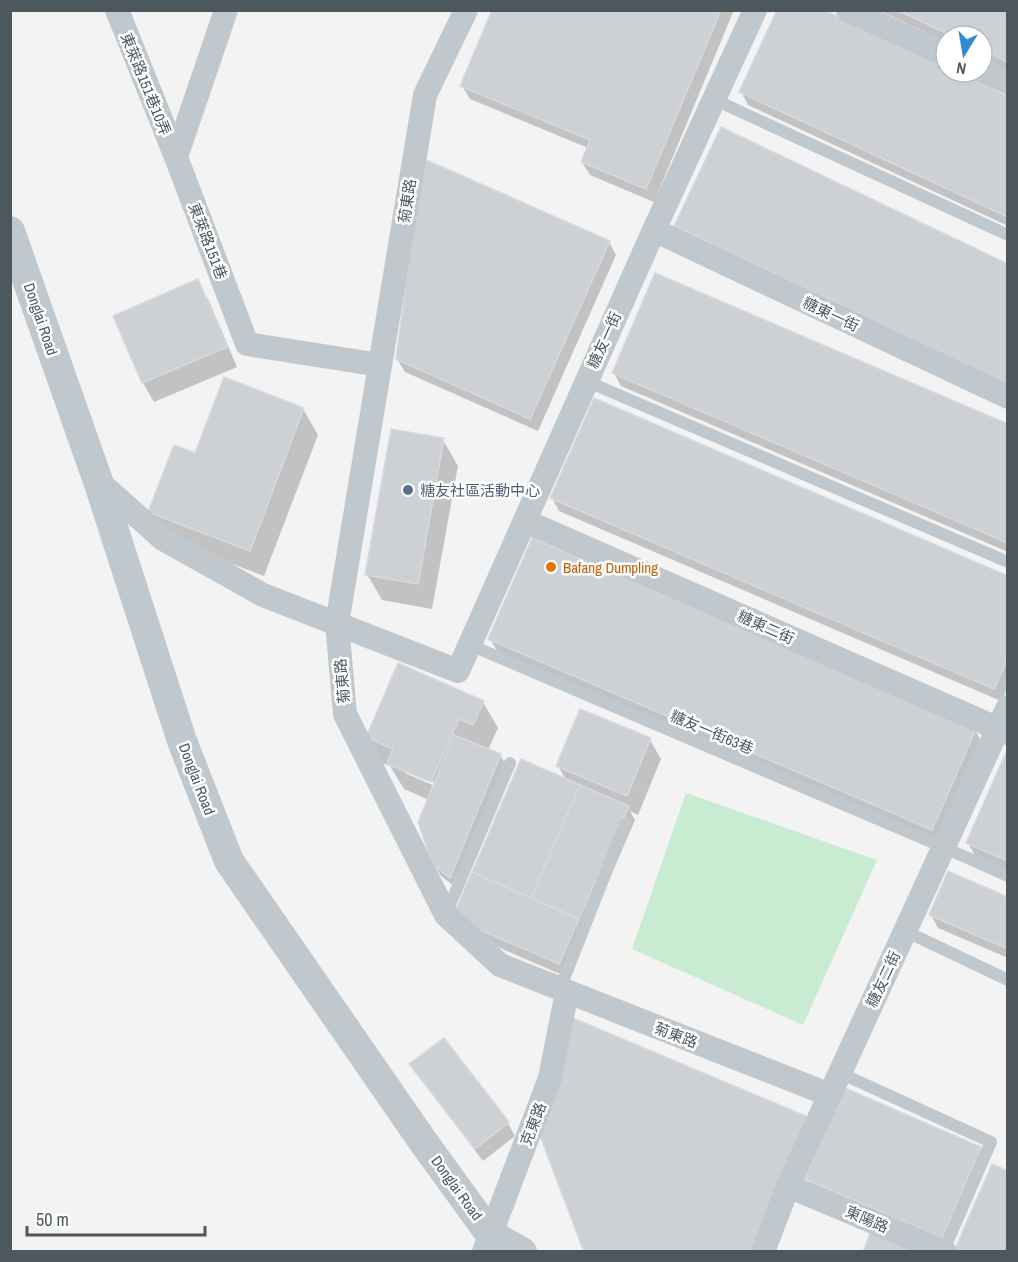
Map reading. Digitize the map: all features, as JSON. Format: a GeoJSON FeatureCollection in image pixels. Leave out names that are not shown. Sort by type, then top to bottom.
{"type":"FeatureCollection","features":[{"type":"Feature","properties":{"kind":"street","name":"東萊路151巷10弄"},"geometry":{"type":"LineString","coordinates":[[117,10],[176,157]]}},
{"type":"Feature","properties":{"kind":"street"},"geometry":{"type":"LineString","coordinates":[[176,157],[226,10]]}},
{"type":"Feature","properties":{"kind":"street","name":"菊東路"},"geometry":{"type":"LineString","coordinates":[[465,10],[425,95],[337,624],[345,714],[446,915],[500,965],[830,1095]]}},
{"type":"Feature","properties":{"kind":"street","name":"糖友一街"},"geometry":{"type":"LineString","coordinates":[[337,624],[458,671],[586,381],[755,10]]}},
{"type":"Feature","properties":{"kind":"street"},"geometry":{"type":"LineString","coordinates":[[848,10],[934,49]]}},
{"type":"Feature","properties":{"kind":"street"},"geometry":{"type":"LineString","coordinates":[[994,76],[1008,82]]}},
{"type":"Feature","properties":{"kind":"street","name":"東萊路151巷"},"geometry":{"type":"LineString","coordinates":[[176,157],[247,344],[380,365]]}},
{"type":"Feature","properties":{"kind":"street","name":"糖東一街"},"geometry":{"type":"LineString","coordinates":[[654,230],[1008,397]]}},
{"type":"Feature","properties":{"kind":"street","name":"Donglai Road"},"geometry":{"type":"LineString","coordinates":[[10,231],[98,481],[182,741],[229,861],[415,1131],[487,1243],[522,1251]]}},
{"type":"Feature","properties":{"kind":"street"},"geometry":{"type":"LineString","coordinates":[[98,481],[163,538],[263,595],[337,624]]}},
{"type":"Feature","properties":{"kind":"street","name":"糖東二街"},"geometry":{"type":"LineString","coordinates":[[525,521],[1004,723]]}},
{"type":"Feature","properties":{"kind":"street","name":"糖友二街"},"geometry":{"type":"LineString","coordinates":[[763,1251],[788,1186],[943,847],[1004,723]]}},
{"type":"Feature","properties":{"kind":"street","name":"克東路"},"geometry":{"type":"LineString","coordinates":[[487,1243],[550,1078],[563,990]]}},
{"type":"Feature","properties":{"kind":"street","name":"東陽路"},"geometry":{"type":"LineString","coordinates":[[788,1186],[944,1251]]}},
{"type":"Feature","properties":{"kind":"lane"},"geometry":{"type":"LineString","coordinates":[[713,99],[1008,235]]}},
{"type":"Feature","properties":{"kind":"lane"},"geometry":{"type":"LineString","coordinates":[[586,381],[1008,562]]}},
{"type":"Feature","properties":{"kind":"lane","name":"糖友一街63巷"},"geometry":{"type":"LineString","coordinates":[[470,645],[1008,876]]}},
{"type":"Feature","properties":{"kind":"lane"},"geometry":{"type":"LineString","coordinates":[[446,915],[510,762]]}},
{"type":"Feature","properties":{"kind":"lane"},"geometry":{"type":"LineString","coordinates":[[563,990],[625,824]]}},
{"type":"Feature","properties":{"kind":"lane"},"geometry":{"type":"LineString","coordinates":[[905,931],[1008,980]]}},
{"type":"Feature","properties":{"kind":"lane"},"geometry":{"type":"LineString","coordinates":[[840,1073],[991,1142],[944,1251]]}},
{"type":"Feature","properties":{"kind":"green space"},"geometry":{"type":"Polygon","coordinates":[[[686,793],[877,860],[803,1025],[632,949],[686,793]]]}},
{"type":"Feature","properties":{"kind":"building"},"geometry":{"type":"Polygon","coordinates":[[[492,10],[721,10],[646,189],[581,162],[590,140],[460,86],[492,10]]]}},
{"type":"Feature","properties":{"kind":"building"},"geometry":{"type":"Polygon","coordinates":[[[777,10],[824,10],[934,61],[934,84],[982,84],[1008,96],[1008,217],[739,92],[777,10]]]}},
{"type":"Feature","properties":{"kind":"building"},"geometry":{"type":"Polygon","coordinates":[[[897,10],[1008,10],[1008,62],[994,56],[994,24],[934,24],[934,27],[897,10]]]}},
{"type":"Feature","properties":{"kind":"building"},"geometry":{"type":"Polygon","coordinates":[[[721,127],[1008,264],[1008,385],[674,226],[721,127]]]}},
{"type":"Feature","properties":{"kind":"building"},"geometry":{"type":"Polygon","coordinates":[[[422,158],[610,241],[530,419],[396,359],[422,158]]]}},
{"type":"Feature","properties":{"kind":"building"},"geometry":{"type":"Polygon","coordinates":[[[655,273],[1008,424],[1008,543],[612,373],[655,273]]]}},
{"type":"Feature","properties":{"kind":"building"},"geometry":{"type":"Polygon","coordinates":[[[198,279],[227,347],[142,383],[113,316],[198,279]]]}},
{"type":"Feature","properties":{"kind":"building"},"geometry":{"type":"Polygon","coordinates":[[[224,377],[304,408],[250,551],[148,512],[174,445],[195,453],[224,377]]]}},
{"type":"Feature","properties":{"kind":"building"},"geometry":{"type":"Polygon","coordinates":[[[594,398],[1008,576],[1008,658],[994,689],[550,498],[594,398]]]}},
{"type":"Feature","properties":{"kind":"building","name":"糖友社區活動中心"},"geometry":{"type":"Polygon","coordinates":[[[391,429],[444,438],[418,584],[365,575],[391,429]]]}},
{"type":"Feature","properties":{"kind":"building"},"geometry":{"type":"Polygon","coordinates":[[[532,538],[976,729],[932,830],[488,639],[532,538]]]}},
{"type":"Feature","properties":{"kind":"building"},"geometry":{"type":"Polygon","coordinates":[[[398,663],[484,701],[473,725],[459,719],[431,782],[387,764],[393,749],[366,737],[398,663]]]}},
{"type":"Feature","properties":{"kind":"building"},"geometry":{"type":"Polygon","coordinates":[[[580,709],[651,738],[627,796],[556,766],[580,709]]]}},
{"type":"Feature","properties":{"kind":"building"},"geometry":{"type":"Polygon","coordinates":[[[454,735],[501,754],[450,878],[432,863],[418,822],[454,735]]]}},
{"type":"Feature","properties":{"kind":"building"},"geometry":{"type":"Polygon","coordinates":[[[1008,748],[1008,861],[966,843],[1008,748]]]}},
{"type":"Feature","properties":{"kind":"building"},"geometry":{"type":"Polygon","coordinates":[[[521,759],[580,785],[531,898],[472,872],[521,759]]]}},
{"type":"Feature","properties":{"kind":"building"},"geometry":{"type":"Polygon","coordinates":[[[580,785],[629,806],[579,919],[531,898],[580,785]]]}},
{"type":"Feature","properties":{"kind":"building"},"geometry":{"type":"Polygon","coordinates":[[[948,871],[1008,897],[1008,949],[929,915],[948,871]]]}},
{"type":"Feature","properties":{"kind":"building"},"geometry":{"type":"Polygon","coordinates":[[[472,872],[579,919],[559,964],[452,918],[472,872]]]}},
{"type":"Feature","properties":{"kind":"building"},"geometry":{"type":"Polygon","coordinates":[[[573,1018],[808,1117],[750,1252],[584,1252],[540,1136],[573,1018]]]}},
{"type":"Feature","properties":{"kind":"building"},"geometry":{"type":"Polygon","coordinates":[[[444,1038],[509,1122],[475,1149],[409,1064],[444,1038]]]}},
{"type":"Feature","properties":{"kind":"building"},"geometry":{"type":"Polygon","coordinates":[[[845,1088],[981,1147],[942,1238],[805,1179],[845,1088]]]}},
{"type":"Feature","properties":{"kind":"building"},"geometry":{"type":"Polygon","coordinates":[[[992,1164],[1008,1171],[1008,1252],[961,1252],[955,1249],[992,1164]]]}},
{"type":"Feature","properties":{"kind":"building"},"geometry":{"type":"Polygon","coordinates":[[[871,1231],[918,1252],[863,1252],[871,1231]]]}},
{"type":"Feature","properties":{"kind":"place","name":"糖友社區活動中心"},"geometry":{"type":"Point","coordinates":[408,490]}},
{"type":"Feature","properties":{"kind":"place","name":"Bafang Dumpling"},"geometry":{"type":"Point","coordinates":[551,567]}}]}
